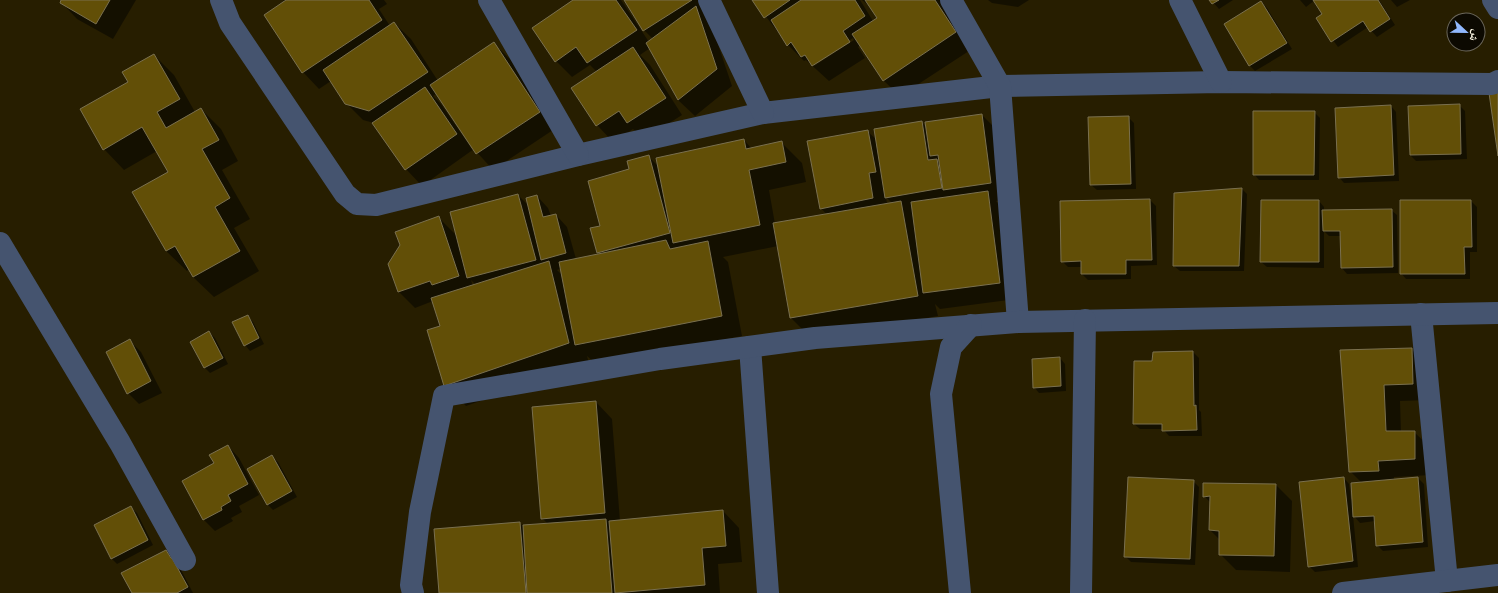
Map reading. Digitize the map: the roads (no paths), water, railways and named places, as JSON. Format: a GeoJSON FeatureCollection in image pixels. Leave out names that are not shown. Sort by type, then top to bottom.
{"type":"FeatureCollection","features":[{"type":"Feature","properties":{"kind":"street"},"geometry":{"type":"LineString","coordinates":[[221,0],[230,24],[345,194],[357,204],[376,205],[578,155],[763,113],[1000,86],[1221,82],[1492,84],[1498,81]]}},
{"type":"Feature","properties":{"kind":"street"},"geometry":{"type":"LineString","coordinates":[[489,0],[578,155]]}},
{"type":"Feature","properties":{"kind":"street"},"geometry":{"type":"LineString","coordinates":[[709,0],[763,113]]}},
{"type":"Feature","properties":{"kind":"street"},"geometry":{"type":"LineString","coordinates":[[952,0],[1000,86],[1018,322]]}},
{"type":"Feature","properties":{"kind":"street"},"geometry":{"type":"LineString","coordinates":[[1180,0],[1221,82]]}},
{"type":"Feature","properties":{"kind":"street"},"geometry":{"type":"LineString","coordinates":[[1493,0],[1498,8]]}},
{"type":"Feature","properties":{"kind":"street"},"geometry":{"type":"LineString","coordinates":[[0,243],[120,443],[185,560]]}},
{"type":"Feature","properties":{"kind":"street"},"geometry":{"type":"LineString","coordinates":[[413,593],[411,585],[420,512],[444,396],[660,359],[815,338],[971,325],[1085,320],[1498,313]]}},
{"type":"Feature","properties":{"kind":"street"},"geometry":{"type":"LineString","coordinates":[[1421,314],[1447,581]]}},
{"type":"Feature","properties":{"kind":"street"},"geometry":{"type":"LineString","coordinates":[[1081,593],[1085,320]]}},
{"type":"Feature","properties":{"kind":"street"},"geometry":{"type":"LineString","coordinates":[[960,593],[941,394],[952,347],[971,325]]}},
{"type":"Feature","properties":{"kind":"street"},"geometry":{"type":"LineString","coordinates":[[750,347],[768,593]]}},
{"type":"Feature","properties":{"kind":"street"},"geometry":{"type":"LineString","coordinates":[[1343,593],[1498,575]]}}]}
